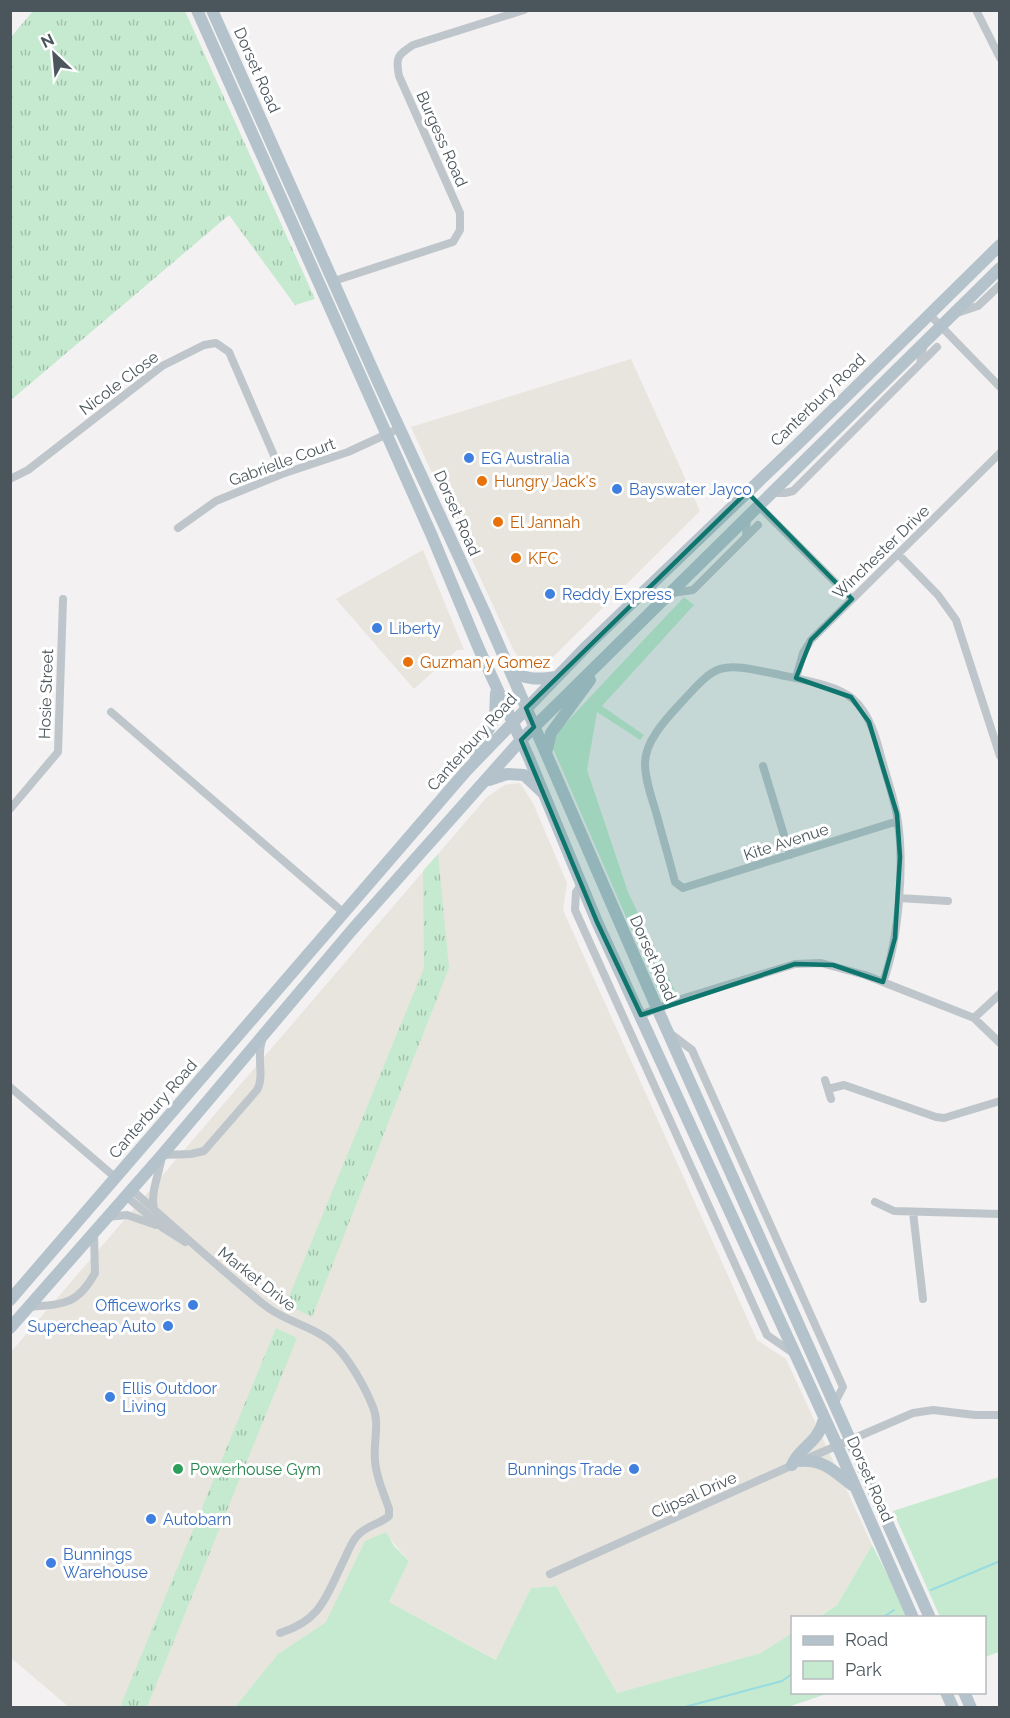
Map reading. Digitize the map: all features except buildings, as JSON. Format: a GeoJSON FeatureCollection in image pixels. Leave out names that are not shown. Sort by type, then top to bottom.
{"type":"FeatureCollection","features":[{"type":"Feature","properties":{"kind":"main road","name":"Dorset Road"},"geometry":{"type":"LineString","coordinates":[[197,10],[387,434],[521,740],[581,885],[837,1445],[913,1616]]}},
{"type":"Feature","properties":{"kind":"main road","name":"Dorset Road"},"geometry":{"type":"LineString","coordinates":[[212,10],[508,667],[657,1008],[930,1616]]}},
{"type":"Feature","properties":{"kind":"main road","name":"Canterbury Road"},"geometry":{"type":"LineString","coordinates":[[10,1300],[466,771],[512,721],[999,244]]}},
{"type":"Feature","properties":{"kind":"main road","name":"Canterbury Road"},"geometry":{"type":"LineString","coordinates":[[10,1328],[162,1155],[268,1028],[521,740],[999,268]]}},
{"type":"Feature","properties":{"kind":"main road"},"geometry":{"type":"LineString","coordinates":[[321,287],[334,281]]}},
{"type":"Feature","properties":{"kind":"main road"},"geometry":{"type":"LineString","coordinates":[[747,492],[759,506]]}},
{"type":"Feature","properties":{"kind":"main road"},"geometry":{"type":"LineString","coordinates":[[546,753],[551,732],[614,648]]}},
{"type":"Feature","properties":{"kind":"main road"},"geometry":{"type":"LineString","coordinates":[[508,667],[525,678],[534,680],[556,677]]}},
{"type":"Feature","properties":{"kind":"main road"},"geometry":{"type":"LineString","coordinates":[[466,771],[495,717],[496,687]]}},
{"type":"Feature","properties":{"kind":"main road"},"geometry":{"type":"LineString","coordinates":[[483,783],[499,776],[515,773],[524,775],[544,794]]}},
{"type":"Feature","properties":{"kind":"main road"},"geometry":{"type":"LineString","coordinates":[[270,999],[284,1010]]}},
{"type":"Feature","properties":{"kind":"main road"},"geometry":{"type":"LineString","coordinates":[[116,1178],[129,1192]]}},
{"type":"Feature","properties":{"kind":"main road"},"geometry":{"type":"LineString","coordinates":[[824,1419],[818,1437],[795,1458],[796,1463],[815,1461],[829,1466],[855,1488]]}},
{"type":"Feature","properties":{"kind":"street","name":"Burgess Road"},"geometry":{"type":"LineString","coordinates":[[334,281],[453,242],[460,230],[460,213],[399,76],[396,64],[399,54],[413,45],[524,10]]}},
{"type":"Feature","properties":{"kind":"street"},"geometry":{"type":"LineString","coordinates":[[976,10],[999,58]]}},
{"type":"Feature","properties":{"kind":"street","name":"Canterbury Road"},"geometry":{"type":"LineString","coordinates":[[951,315],[978,306],[999,285]]}},
{"type":"Feature","properties":{"kind":"street"},"geometry":{"type":"LineString","coordinates":[[928,316],[999,387]]}},
{"type":"Feature","properties":{"kind":"street"},"geometry":{"type":"LineString","coordinates":[[920,364],[924,342]]}},
{"type":"Feature","properties":{"kind":"street","name":"Nicole Close"},"geometry":{"type":"LineString","coordinates":[[10,479],[28,470],[162,366],[204,345],[216,343],[229,352],[282,474]]}},
{"type":"Feature","properties":{"kind":"street","name":"Canterbury Road"},"geometry":{"type":"LineString","coordinates":[[772,493],[785,493],[793,490],[937,347]]}},
{"type":"Feature","properties":{"kind":"street","name":"Gabrielle Court"},"geometry":{"type":"LineString","coordinates":[[178,528],[216,501],[282,474],[348,452],[400,428]]}},
{"type":"Feature","properties":{"kind":"street","name":"Winchester Drive"},"geometry":{"type":"LineString","coordinates":[[796,678],[803,653],[811,639],[899,555],[999,453]]}},
{"type":"Feature","properties":{"kind":"street"},"geometry":{"type":"LineString","coordinates":[[759,506],[852,599]]}},
{"type":"Feature","properties":{"kind":"street"},"geometry":{"type":"LineString","coordinates":[[746,537],[747,518]]}},
{"type":"Feature","properties":{"kind":"street","name":"Canterbury Road"},"geometry":{"type":"LineString","coordinates":[[672,593],[693,590],[759,525]]}},
{"type":"Feature","properties":{"kind":"street"},"geometry":{"type":"LineString","coordinates":[[899,555],[953,614],[999,756]]}},
{"type":"Feature","properties":{"kind":"street","name":"Hosie Street"},"geometry":{"type":"LineString","coordinates":[[10,809],[58,752],[63,599]]}},
{"type":"Feature","properties":{"kind":"street","name":"Kite Avenue"},"geometry":{"type":"LineString","coordinates":[[796,678],[744,667],[724,667],[714,670],[704,677],[675,709],[652,741],[647,750],[645,762],[648,784],[675,882],[683,888],[898,821]]}},
{"type":"Feature","properties":{"kind":"street"},"geometry":{"type":"LineString","coordinates":[[796,678],[842,691],[858,704],[877,742],[898,821],[899,898],[894,948],[883,982]]}},
{"type":"Feature","properties":{"kind":"street"},"geometry":{"type":"LineString","coordinates":[[111,712],[344,913]]}},
{"type":"Feature","properties":{"kind":"street"},"geometry":{"type":"LineString","coordinates":[[763,766],[790,855]]}},
{"type":"Feature","properties":{"kind":"street"},"geometry":{"type":"LineString","coordinates":[[581,885],[576,892],[575,910],[767,1335],[794,1354]]}},
{"type":"Feature","properties":{"kind":"street"},"geometry":{"type":"LineString","coordinates":[[899,898],[948,901]]}},
{"type":"Feature","properties":{"kind":"street"},"geometry":{"type":"LineString","coordinates":[[641,1015],[795,964],[821,963],[883,982],[974,1018],[999,1043]]}},
{"type":"Feature","properties":{"kind":"street"},"geometry":{"type":"LineString","coordinates":[[974,1018],[999,994]]}},
{"type":"Feature","properties":{"kind":"street"},"geometry":{"type":"LineString","coordinates":[[154,1209],[154,1190],[160,1172],[162,1155],[204,1151],[254,1095],[261,1083],[259,1051],[268,1028]]}},
{"type":"Feature","properties":{"kind":"street"},"geometry":{"type":"LineString","coordinates":[[825,1080],[831,1099]]}},
{"type":"Feature","properties":{"kind":"street"},"geometry":{"type":"LineString","coordinates":[[828,1089],[844,1085],[944,1118],[999,1101]]}},
{"type":"Feature","properties":{"kind":"street"},"geometry":{"type":"LineString","coordinates":[[10,1087],[116,1178]]}},
{"type":"Feature","properties":{"kind":"street"},"geometry":{"type":"LineString","coordinates":[[686,1155],[694,1132]]}},
{"type":"Feature","properties":{"kind":"street","name":"Market Drive"},"geometry":{"type":"LineString","coordinates":[[129,1192],[154,1209],[189,1242],[270,1310],[294,1324],[322,1335],[335,1345],[347,1360],[376,1414],[376,1469],[389,1509],[389,1516],[357,1536],[314,1615],[298,1626],[280,1633]]}},
{"type":"Feature","properties":{"kind":"street","name":"Market Drive"},"geometry":{"type":"LineString","coordinates":[[129,1192],[163,1228],[189,1242]]}},
{"type":"Feature","properties":{"kind":"street"},"geometry":{"type":"LineString","coordinates":[[875,1202],[888,1209],[914,1212],[999,1214]]}},
{"type":"Feature","properties":{"kind":"street"},"geometry":{"type":"LineString","coordinates":[[914,1212],[923,1299]]}},
{"type":"Feature","properties":{"kind":"street"},"geometry":{"type":"LineString","coordinates":[[107,1218],[127,1215],[163,1228]]}},
{"type":"Feature","properties":{"kind":"street"},"geometry":{"type":"LineString","coordinates":[[28,1307],[63,1304],[73,1300],[95,1273],[94,1232]]}},
{"type":"Feature","properties":{"kind":"street","name":"Clipsal Drive"},"geometry":{"type":"LineString","coordinates":[[550,1574],[901,1417],[923,1411],[975,1415],[999,1414]]}},
{"type":"Feature","properties":{"kind":"highlighted area"},"geometry":{"type":"Polygon","coordinates":[[[747,492],[852,599],[811,640],[796,678],[851,697],[869,722],[897,814],[900,857],[895,938],[883,982],[833,965],[795,964],[641,1015],[597,922],[521,740],[534,727],[526,708],[747,492]]]}},
{"type":"Feature","properties":{"kind":"shaded area"},"geometry":{"type":"Polygon","coordinates":[[[631,359],[700,511],[543,667],[534,671],[524,665],[514,651],[411,427],[631,359]]]}},
{"type":"Feature","properties":{"kind":"shaded area"},"geometry":{"type":"Polygon","coordinates":[[[423,550],[464,650],[457,650],[414,689],[336,599],[423,550]]]}},
{"type":"Feature","properties":{"kind":"shaded area"},"geometry":{"type":"Polygon","coordinates":[[[520,783],[533,803],[567,883],[563,910],[757,1340],[786,1359],[872,1545],[837,1605],[819,1616],[791,1616],[791,1634],[761,1653],[617,1693],[556,1586],[531,1588],[497,1660],[389,1602],[409,1561],[389,1538],[326,1622],[278,1654],[235,1707],[69,1707],[11,1658],[11,1352],[487,797],[505,785],[520,783]]]}},
{"type":"Feature","properties":{"kind":"green space"},"geometry":{"type":"Polygon","coordinates":[[[33,11],[185,11],[315,299],[295,305],[229,215],[11,400],[11,37],[33,11]]]}},
{"type":"Feature","properties":{"kind":"green space"},"geometry":{"type":"Polygon","coordinates":[[[684,597],[694,605],[602,706],[644,735],[640,740],[597,712],[587,770],[628,892],[675,991],[665,995],[658,991],[552,746],[561,728],[684,597]]]}},
{"type":"Feature","properties":{"kind":"green space"},"geometry":{"type":"Polygon","coordinates":[[[438,854],[449,968],[312,1317],[286,1304],[424,968],[423,871],[438,854]]]}},
{"type":"Feature","properties":{"kind":"green space"},"geometry":{"type":"Polygon","coordinates":[[[276,1328],[297,1338],[147,1707],[120,1707],[276,1328]]]}},
{"type":"Feature","properties":{"kind":"green space"},"geometry":{"type":"Polygon","coordinates":[[[999,1477],[999,1652],[986,1657],[986,1616],[940,1616],[893,1511],[999,1477]]]}},
{"type":"Feature","properties":{"kind":"green space"},"geometry":{"type":"Polygon","coordinates":[[[386,1532],[394,1546],[409,1561],[389,1602],[496,1660],[531,1588],[556,1586],[617,1693],[761,1653],[791,1634],[791,1694],[826,1694],[785,1708],[235,1707],[278,1654],[326,1622],[365,1541],[386,1532]]]}},
{"type":"Feature","properties":{"kind":"green space"},"geometry":{"type":"Polygon","coordinates":[[[872,1545],[908,1616],[820,1616],[837,1605],[872,1545]]]}},
{"type":"Feature","properties":{"kind":"waterway"},"geometry":{"type":"LineString","coordinates":[[931,1590],[1000,1561]]}},
{"type":"Feature","properties":{"kind":"waterway"},"geometry":{"type":"LineString","coordinates":[[885,1616],[894,1610]]}},
{"type":"Feature","properties":{"kind":"waterway"},"geometry":{"type":"LineString","coordinates":[[681,1708],[782,1681],[791,1675]]}},
{"type":"Feature","properties":{"kind":"place","name":"EG Australia"},"geometry":{"type":"Point","coordinates":[469,458]}},
{"type":"Feature","properties":{"kind":"place","name":"Hungry Jack's"},"geometry":{"type":"Point","coordinates":[482,481]}},
{"type":"Feature","properties":{"kind":"place","name":"Bayswater Jayco"},"geometry":{"type":"Point","coordinates":[617,489]}},
{"type":"Feature","properties":{"kind":"place","name":"El Jannah"},"geometry":{"type":"Point","coordinates":[498,522]}},
{"type":"Feature","properties":{"kind":"place","name":"KFC"},"geometry":{"type":"Point","coordinates":[516,558]}},
{"type":"Feature","properties":{"kind":"place","name":"Reddy Express"},"geometry":{"type":"Point","coordinates":[550,594]}},
{"type":"Feature","properties":{"kind":"place","name":"Liberty"},"geometry":{"type":"Point","coordinates":[377,628]}},
{"type":"Feature","properties":{"kind":"place","name":"Guzman y Gomez"},"geometry":{"type":"Point","coordinates":[408,662]}},
{"type":"Feature","properties":{"kind":"place","name":"Officeworks"},"geometry":{"type":"Point","coordinates":[193,1305]}},
{"type":"Feature","properties":{"kind":"place","name":"Supercheap Auto"},"geometry":{"type":"Point","coordinates":[168,1326]}},
{"type":"Feature","properties":{"kind":"place","name":"Ellis Outdoor Living"},"geometry":{"type":"Point","coordinates":[110,1397]}},
{"type":"Feature","properties":{"kind":"place","name":"Powerhouse Gym"},"geometry":{"type":"Point","coordinates":[178,1469]}},
{"type":"Feature","properties":{"kind":"place","name":"Bunnings Trade"},"geometry":{"type":"Point","coordinates":[634,1469]}},
{"type":"Feature","properties":{"kind":"place","name":"Autobarn"},"geometry":{"type":"Point","coordinates":[151,1519]}},
{"type":"Feature","properties":{"kind":"place","name":"Bunnings Warehouse"},"geometry":{"type":"Point","coordinates":[51,1563]}}]}
